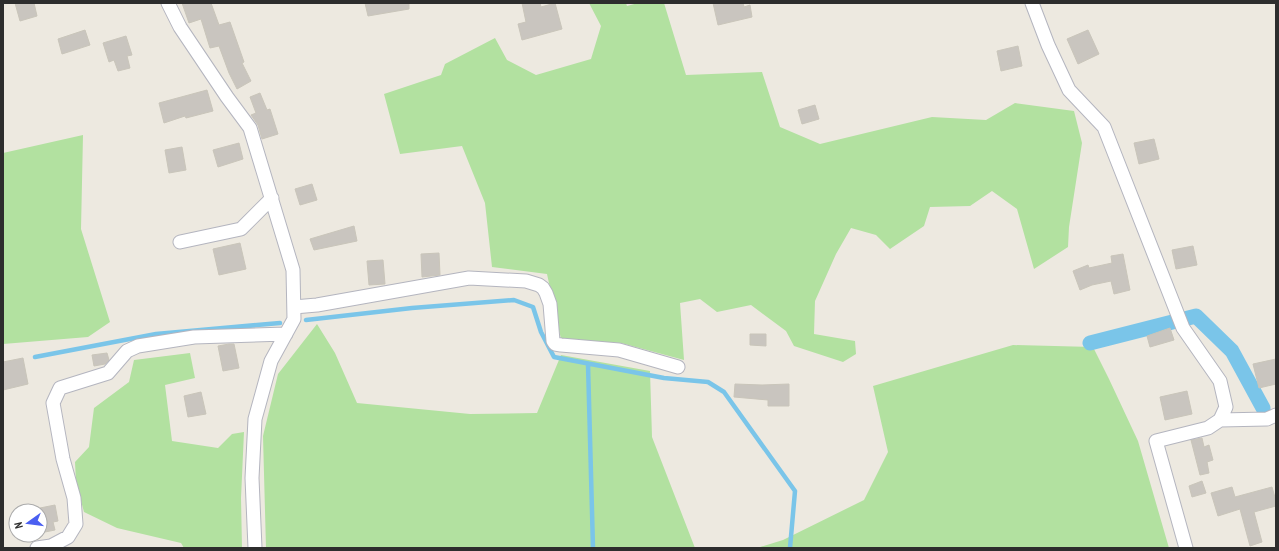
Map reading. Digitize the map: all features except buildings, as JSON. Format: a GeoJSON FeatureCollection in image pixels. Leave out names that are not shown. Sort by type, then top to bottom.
{"type":"FeatureCollection","features":[{"type":"Feature","properties":{"kind":"street"},"geometry":{"type":"LineString","coordinates":[[168,3],[180,27],[227,97],[250,128],[293,270],[294,320],[271,361],[254,419],[252,478],[255,548]]}},
{"type":"Feature","properties":{"kind":"street"},"geometry":{"type":"LineString","coordinates":[[1032,3],[1048,45],[1069,90],[1104,127],[1182,328],[1220,381],[1226,407],[1220,420],[1208,428],[1156,440],[1186,548]]}},
{"type":"Feature","properties":{"kind":"street"},"geometry":{"type":"LineString","coordinates":[[180,242],[241,229],[272,198]]}},
{"type":"Feature","properties":{"kind":"street"},"geometry":{"type":"LineString","coordinates":[[294,307],[317,305],[469,278],[526,281],[540,286],[546,293],[550,304],[553,341],[555,344],[619,350],[678,367]]}},
{"type":"Feature","properties":{"kind":"street"},"geometry":{"type":"LineString","coordinates":[[37,548],[51,546],[68,537],[76,524],[74,498],[63,459],[53,403],[60,388],[108,373],[127,352],[138,346],[194,337],[286,334]]}},
{"type":"Feature","properties":{"kind":"street"},"geometry":{"type":"LineString","coordinates":[[1220,420],[1267,419],[1276,415]]}},
{"type":"Feature","properties":{"kind":"green space"},"geometry":{"type":"Polygon","coordinates":[[[589,3],[626,3],[627,6],[638,3],[664,3],[686,75],[762,72],[780,127],[820,144],[932,117],[986,120],[1015,103],[1074,111],[1082,143],[1069,227],[1068,247],[1034,269],[1017,209],[992,191],[970,206],[930,207],[924,226],[890,249],[876,235],[851,228],[836,254],[815,301],[814,334],[855,341],[856,354],[843,362],[794,346],[786,331],[751,305],[717,312],[700,299],[680,303],[684,360],[621,343],[561,339],[547,274],[492,267],[485,203],[462,146],[400,154],[384,94],[441,75],[445,64],[495,38],[507,60],[536,75],[591,59],[601,26],[589,3]]]}},
{"type":"Feature","properties":{"kind":"green space"},"geometry":{"type":"Polygon","coordinates":[[[83,135],[81,229],[110,322],[88,337],[3,344],[3,153],[83,135]]]}},
{"type":"Feature","properties":{"kind":"green space"},"geometry":{"type":"Polygon","coordinates":[[[317,324],[335,353],[357,403],[470,414],[537,413],[561,355],[650,371],[652,437],[695,548],[266,548],[263,436],[278,374],[317,324]]]}},
{"type":"Feature","properties":{"kind":"green space"},"geometry":{"type":"Polygon","coordinates":[[[1013,345],[1093,347],[1138,441],[1169,548],[757,548],[783,540],[864,500],[888,452],[873,386],[1013,345]]]}},
{"type":"Feature","properties":{"kind":"green space"},"geometry":{"type":"Polygon","coordinates":[[[190,353],[195,378],[165,385],[172,441],[218,448],[232,434],[244,432],[241,498],[242,548],[184,548],[181,543],[117,528],[84,512],[76,482],[75,462],[89,447],[94,408],[129,382],[134,360],[190,353]]]}},
{"type":"Feature","properties":{"kind":"waterway"},"geometry":{"type":"LineString","coordinates":[[306,320],[412,308],[514,300],[533,307],[541,332],[554,357],[664,378],[708,382],[724,392],[795,491],[790,548]]}},
{"type":"Feature","properties":{"kind":"waterway"},"geometry":{"type":"LineString","coordinates":[[1090,343],[1196,316],[1232,351],[1263,408]]}},
{"type":"Feature","properties":{"kind":"waterway"},"geometry":{"type":"LineString","coordinates":[[35,357],[156,334],[280,323]]}},
{"type":"Feature","properties":{"kind":"waterway"},"geometry":{"type":"LineString","coordinates":[[588,364],[593,548]]}}]}
